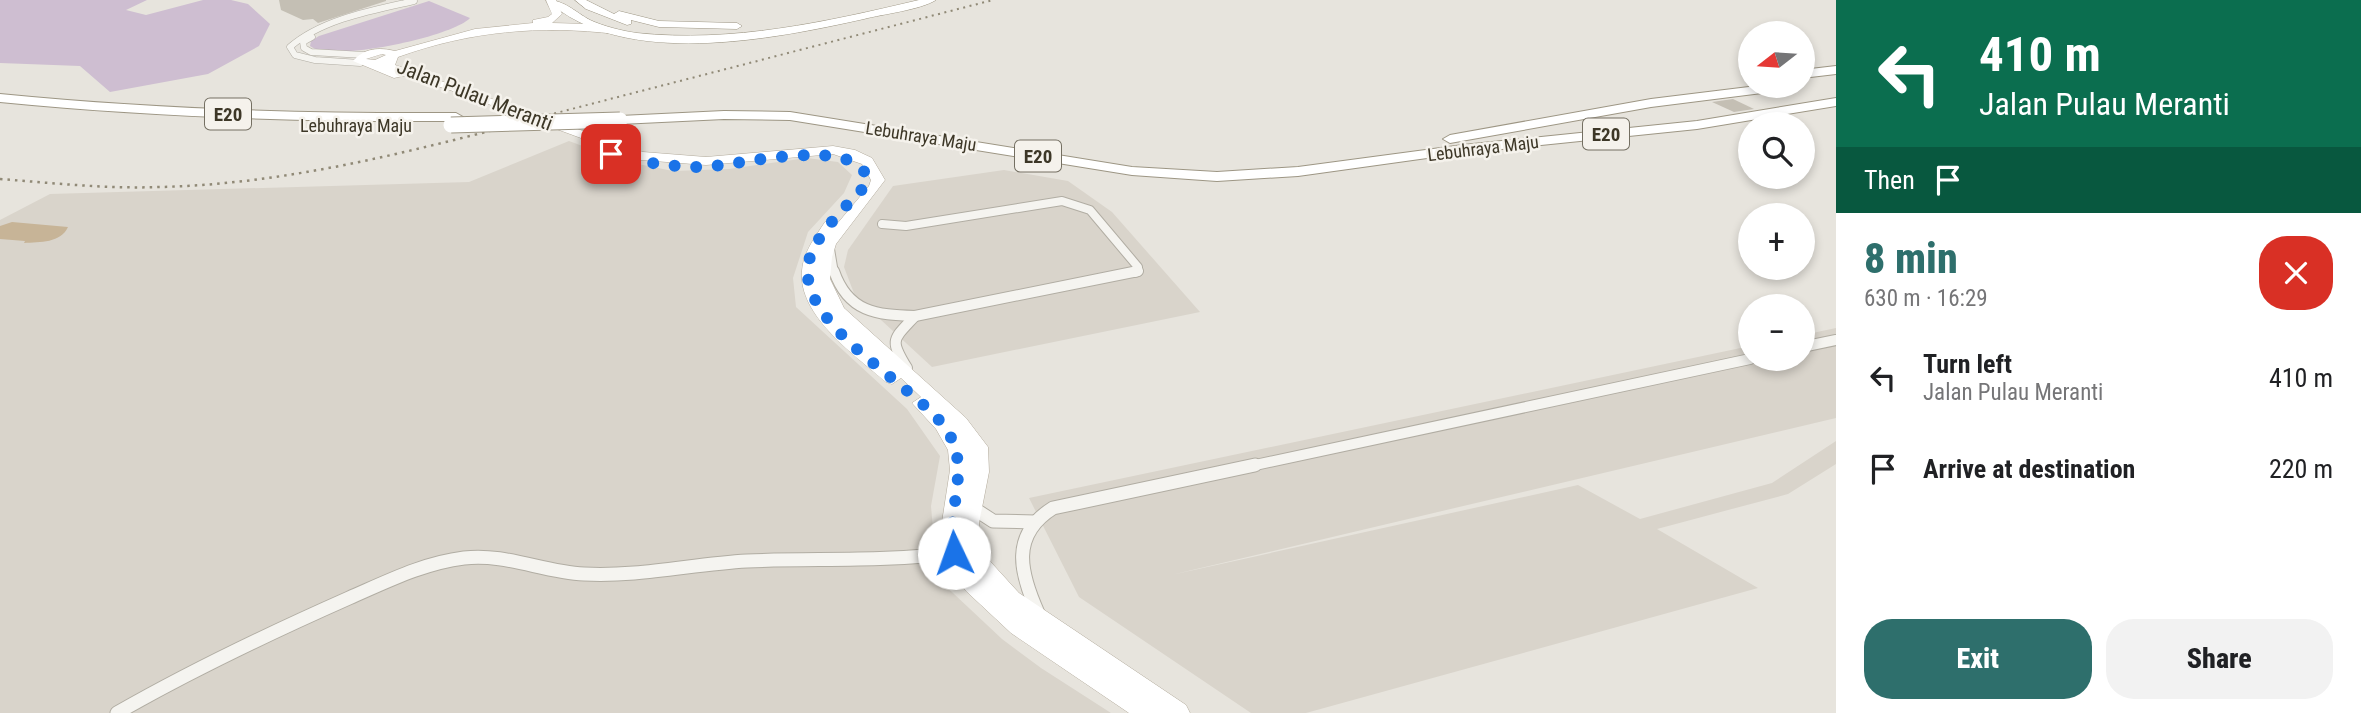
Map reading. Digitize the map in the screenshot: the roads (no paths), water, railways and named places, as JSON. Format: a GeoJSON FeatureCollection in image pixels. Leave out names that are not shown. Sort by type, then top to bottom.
{"type":"FeatureCollection","features":[{"type":"Feature","properties":{"kind":"highway"},"geometry":{"type":"LineString","coordinates":[[1815,72],[1836,70]]}},
{"type":"Feature","properties":{"kind":"highway"},"geometry":{"type":"LineString","coordinates":[[1815,81],[1836,79]]}},
{"type":"Feature","properties":{"kind":"highway","name":"Lebuhraya Maju"},"geometry":{"type":"LineString","coordinates":[[620,117],[727,108],[796,108],[1156,165],[1229,169],[1292,163],[1651,103],[1738,92]]}},
{"type":"Feature","properties":{"kind":"highway","name":"Lebuhraya Maju"},"geometry":{"type":"LineString","coordinates":[[0,98],[86,106],[300,117],[454,121]]}},
{"type":"Feature","properties":{"kind":"highway","name":"Lebuhraya Maju"},"geometry":{"type":"LineString","coordinates":[[0,107],[248,123],[790,116],[1145,173],[1234,178],[1302,172],[1523,142],[1698,125],[1832,104]]}},
{"type":"Feature","properties":{"kind":"main road"},"geometry":{"type":"LineString","coordinates":[[552,0],[566,12],[591,24],[630,34],[706,39],[762,36],[814,28],[930,0]]}},
{"type":"Feature","properties":{"kind":"main road","name":"Jalan Pulau Meranti"},"geometry":{"type":"LineString","coordinates":[[391,55],[464,29],[549,20],[557,14],[552,0]]}},
{"type":"Feature","properties":{"kind":"main road"},"geometry":{"type":"LineString","coordinates":[[567,0],[577,9],[600,21],[624,27],[707,35],[792,28],[923,0]]}},
{"type":"Feature","properties":{"kind":"main road"},"geometry":{"type":"LineString","coordinates":[[580,0],[589,7],[620,20],[655,27],[694,30],[771,27],[896,0]]}},
{"type":"Feature","properties":{"kind":"main road"},"geometry":{"type":"LineString","coordinates":[[599,0],[618,14],[641,21],[706,27],[770,23],[886,0]]}},
{"type":"Feature","properties":{"kind":"main road","name":"Jalan Pulau Meranti"},"geometry":{"type":"LineString","coordinates":[[391,55],[432,41],[497,28],[570,25],[630,34]]}},
{"type":"Feature","properties":{"kind":"main road"},"geometry":{"type":"LineString","coordinates":[[365,61],[391,55]]}},
{"type":"Feature","properties":{"kind":"main road","name":"Jalan Pulau Meranti"},"geometry":{"type":"LineString","coordinates":[[391,55],[390,66],[397,71],[454,88],[641,156],[706,161],[811,150],[850,153],[867,161],[878,180],[830,243],[824,257],[822,279],[837,310],[959,422],[978,447],[979,472],[968,523],[971,545],[979,564],[1011,599],[1177,713]]}},
{"type":"Feature","properties":{"kind":"main road","name":"Jalan Pulau Meranti"},"geometry":{"type":"LineString","coordinates":[[365,61],[634,160],[703,167],[828,155],[859,164],[868,179],[814,247],[808,271],[811,290],[823,315],[853,345],[930,411],[946,429],[959,454],[960,470],[952,517],[954,553],[977,589],[1008,617],[1149,713]]}},
{"type":"Feature","properties":{"kind":"street"},"geometry":{"type":"LineString","coordinates":[[365,61],[315,60],[295,55],[290,47],[295,39],[320,28],[415,0]]}},
{"type":"Feature","properties":{"kind":"street"},"geometry":{"type":"LineString","coordinates":[[365,61],[311,52],[304,48],[303,42],[317,34],[415,0]]}},
{"type":"Feature","properties":{"kind":"street"},"geometry":{"type":"LineString","coordinates":[[830,243],[836,277],[852,303],[876,315],[915,316],[1138,272],[1138,267],[1090,210],[1062,201],[906,226],[882,224]]}},
{"type":"Feature","properties":{"kind":"street"},"geometry":{"type":"LineString","coordinates":[[915,316],[895,338],[894,347],[901,361],[932,397]]}},
{"type":"Feature","properties":{"kind":"street"},"geometry":{"type":"LineString","coordinates":[[1815,344],[1836,340]]}},
{"type":"Feature","properties":{"kind":"street"},"geometry":{"type":"LineString","coordinates":[[1043,622],[1024,584],[1021,562],[1024,542],[1035,522],[1042,513],[1053,508],[1738,362]]}},
{"type":"Feature","properties":{"kind":"street"},"geometry":{"type":"LineString","coordinates":[[970,505],[977,514],[990,521],[1035,522]]}},
{"type":"Feature","properties":{"kind":"street"},"geometry":{"type":"LineString","coordinates":[[117,713],[213,658],[262,635],[416,570],[450,560],[483,557],[560,571],[599,574],[725,562],[890,559],[954,553]]}},
{"type":"Feature","properties":{"kind":"railway"},"geometry":{"type":"LineString","coordinates":[[529,120],[993,0]]}},
{"type":"Feature","properties":{"kind":"railway"},"geometry":{"type":"LineString","coordinates":[[0,179],[140,187],[256,180],[397,154],[536,119]]}}]}
